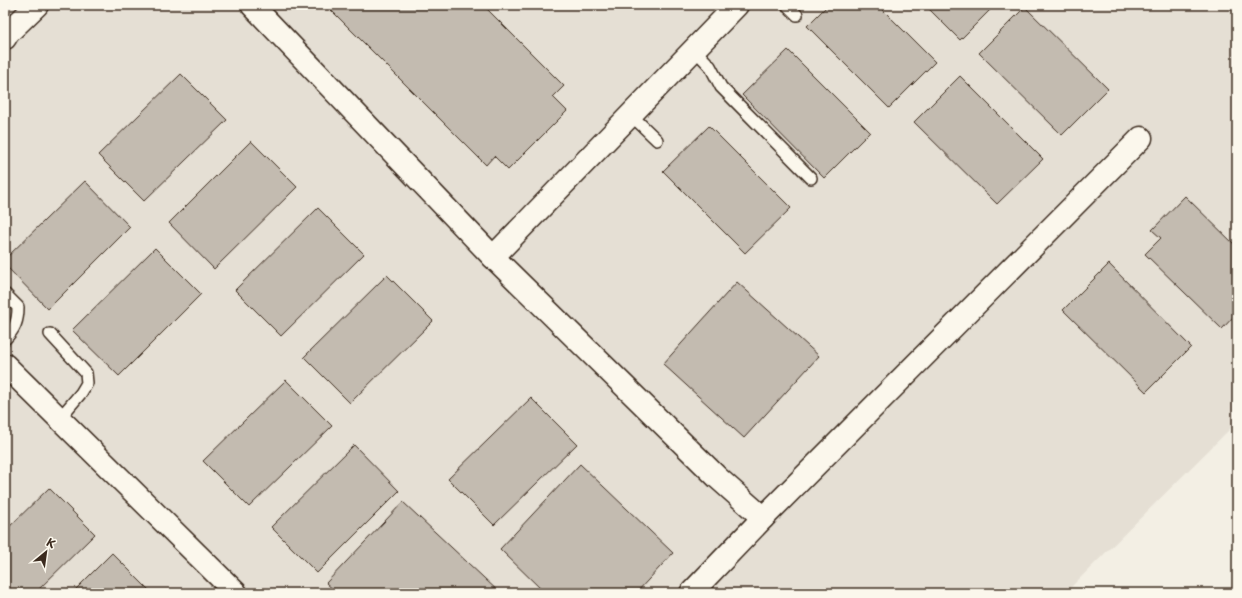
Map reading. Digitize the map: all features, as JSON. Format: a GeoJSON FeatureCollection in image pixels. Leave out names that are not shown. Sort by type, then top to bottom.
{"type":"FeatureCollection","features":[{"type":"Feature","properties":{"kind":"street"},"geometry":{"type":"LineString","coordinates":[[5,38],[8,33],[37,5]]}},
{"type":"Feature","properties":{"kind":"street"},"geometry":{"type":"LineString","coordinates":[[252,5],[493,257],[718,478],[763,518]]}},
{"type":"Feature","properties":{"kind":"street"},"geometry":{"type":"LineString","coordinates":[[493,257],[737,5]]}},
{"type":"Feature","properties":{"kind":"street"},"geometry":{"type":"LineString","coordinates":[[691,593],[763,518],[1141,138]]}},
{"type":"Feature","properties":{"kind":"street"},"geometry":{"type":"LineString","coordinates":[[5,365],[236,593]]}},
{"type":"Feature","properties":{"kind":"lane"},"geometry":{"type":"LineString","coordinates":[[787,5],[797,15]]}},
{"type":"Feature","properties":{"kind":"lane"},"geometry":{"type":"LineString","coordinates":[[694,49],[710,66],[721,87],[811,178]]}},
{"type":"Feature","properties":{"kind":"lane"},"geometry":{"type":"LineString","coordinates":[[631,115],[657,140]]}},
{"type":"Feature","properties":{"kind":"lane"},"geometry":{"type":"LineString","coordinates":[[5,294],[18,307],[18,319],[11,333],[5,339]]}},
{"type":"Feature","properties":{"kind":"lane"},"geometry":{"type":"LineString","coordinates":[[50,334],[86,373],[87,383],[81,393],[60,419]]}},
{"type":"Feature","properties":{"kind":"shaded area"},"geometry":{"type":"Polygon","coordinates":[[[5,5],[1237,5],[1237,422],[1065,593],[766,593],[754,589],[749,593],[5,593],[5,5]]]}},
{"type":"Feature","properties":{"kind":"building"},"geometry":{"type":"Polygon","coordinates":[[[326,5],[483,5],[564,86],[553,97],[567,111],[508,170],[494,156],[486,165],[326,5]]]}},
{"type":"Feature","properties":{"kind":"building"},"geometry":{"type":"Polygon","coordinates":[[[828,5],[878,5],[935,62],[889,108],[807,26],[828,5]]]}},
{"type":"Feature","properties":{"kind":"building"},"geometry":{"type":"Polygon","coordinates":[[[925,5],[995,5],[960,40],[925,5]]]}},
{"type":"Feature","properties":{"kind":"building"},"geometry":{"type":"Polygon","coordinates":[[[1025,7],[1108,89],[1062,135],[979,53],[1025,7]]]}},
{"type":"Feature","properties":{"kind":"building"},"geometry":{"type":"Polygon","coordinates":[[[788,50],[870,132],[824,178],[742,95],[788,50]]]}},
{"type":"Feature","properties":{"kind":"building"},"geometry":{"type":"Polygon","coordinates":[[[181,74],[227,120],[144,201],[98,155],[181,74]]]}},
{"type":"Feature","properties":{"kind":"building"},"geometry":{"type":"Polygon","coordinates":[[[960,76],[1043,159],[997,204],[914,122],[960,76]]]}},
{"type":"Feature","properties":{"kind":"building"},"geometry":{"type":"Polygon","coordinates":[[[709,126],[791,208],[745,253],[663,171],[709,126]]]}},
{"type":"Feature","properties":{"kind":"building"},"geometry":{"type":"Polygon","coordinates":[[[251,141],[297,187],[214,269],[169,223],[251,141]]]}},
{"type":"Feature","properties":{"kind":"building"},"geometry":{"type":"Polygon","coordinates":[[[85,181],[130,227],[48,309],[5,265],[5,259],[85,181]]]}},
{"type":"Feature","properties":{"kind":"building"},"geometry":{"type":"Polygon","coordinates":[[[1185,196],[1237,247],[1237,313],[1222,329],[1145,254],[1161,238],[1152,230],[1185,196]]]}},
{"type":"Feature","properties":{"kind":"building"},"geometry":{"type":"Polygon","coordinates":[[[318,208],[364,254],[281,336],[235,290],[318,208]]]}},
{"type":"Feature","properties":{"kind":"building"},"geometry":{"type":"Polygon","coordinates":[[[155,248],[201,294],[119,376],[72,330],[155,248]]]}},
{"type":"Feature","properties":{"kind":"building"},"geometry":{"type":"Polygon","coordinates":[[[1109,264],[1191,347],[1146,392],[1063,310],[1109,264]]]}},
{"type":"Feature","properties":{"kind":"building"},"geometry":{"type":"Polygon","coordinates":[[[387,275],[433,321],[350,403],[304,357],[387,275]]]}},
{"type":"Feature","properties":{"kind":"building"},"geometry":{"type":"Polygon","coordinates":[[[737,282],[819,356],[744,438],[663,364],[737,282]]]}},
{"type":"Feature","properties":{"kind":"building"},"geometry":{"type":"Polygon","coordinates":[[[286,380],[332,426],[249,507],[203,461],[286,380]]]}},
{"type":"Feature","properties":{"kind":"building"},"geometry":{"type":"Polygon","coordinates":[[[531,398],[577,444],[494,525],[448,479],[531,398]]]}},
{"type":"Feature","properties":{"kind":"building"},"geometry":{"type":"Polygon","coordinates":[[[354,445],[399,491],[317,573],[271,527],[354,445]]]}},
{"type":"Feature","properties":{"kind":"building"},"geometry":{"type":"Polygon","coordinates":[[[580,464],[673,553],[636,593],[545,593],[500,549],[580,464]]]}},
{"type":"Feature","properties":{"kind":"building"},"geometry":{"type":"Polygon","coordinates":[[[49,488],[95,534],[35,593],[5,593],[5,531],[49,488]]]}},
{"type":"Feature","properties":{"kind":"building"},"geometry":{"type":"Polygon","coordinates":[[[403,502],[500,593],[337,593],[326,583],[403,502]]]}},
{"type":"Feature","properties":{"kind":"building"},"geometry":{"type":"Polygon","coordinates":[[[112,553],[152,593],[72,593],[112,553]]]}}]}
